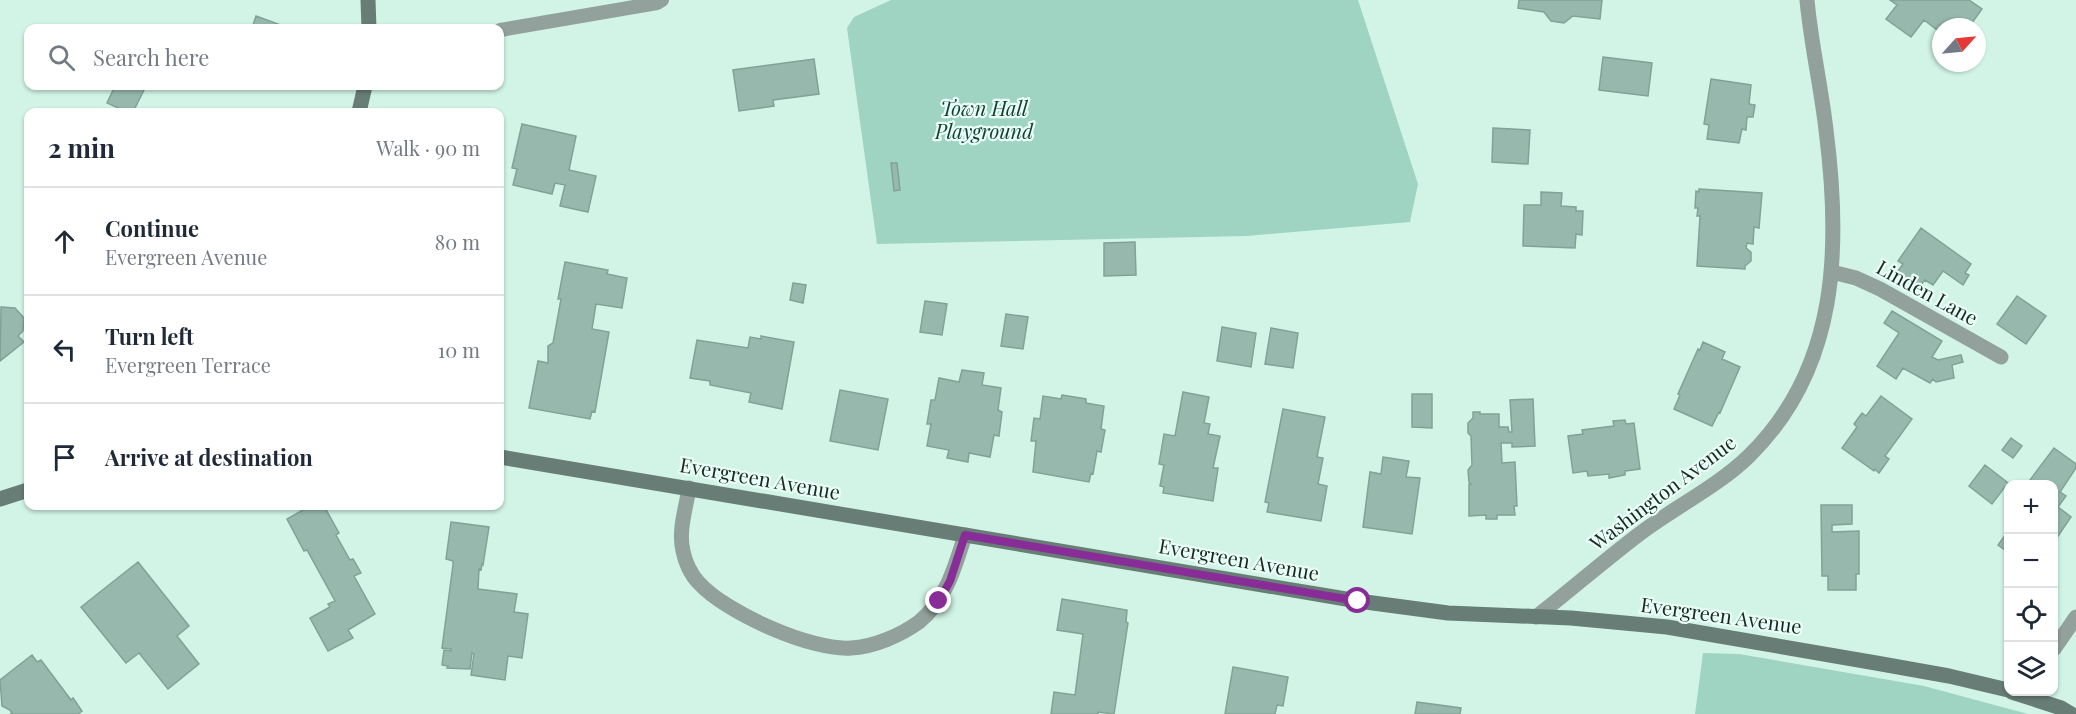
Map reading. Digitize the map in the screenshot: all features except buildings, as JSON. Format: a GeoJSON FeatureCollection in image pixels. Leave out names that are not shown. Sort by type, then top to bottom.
{"type":"FeatureCollection","features":[{"type":"Feature","properties":{"kind":"main road"},"geometry":{"type":"LineString","coordinates":[[368,0],[369,24]]}},
{"type":"Feature","properties":{"kind":"main road"},"geometry":{"type":"LineString","coordinates":[[359,108],[364,90]]}},
{"type":"Feature","properties":{"kind":"main road","name":"Evergreen Avenue"},"geometry":{"type":"LineString","coordinates":[[504,458],[1358,601],[1448,613],[1667,627],[1949,676],[2004,689]]}},
{"type":"Feature","properties":{"kind":"main road"},"geometry":{"type":"LineString","coordinates":[[0,499],[24,491]]}},
{"type":"Feature","properties":{"kind":"main road","name":"Evergreen Avenue"},"geometry":{"type":"LineString","coordinates":[[2028,696],[2071,714]]}},
{"type":"Feature","properties":{"kind":"street","name":"Washington Avenue"},"geometry":{"type":"LineString","coordinates":[[1536,617],[1642,532],[1733,470],[1763,441],[1786,413],[1808,375],[1827,308],[1832,272],[1832,214],[1827,132],[1810,34],[1807,0]]}},
{"type":"Feature","properties":{"kind":"street","name":"Linden Lane"},"geometry":{"type":"LineString","coordinates":[[1832,272],[1856,278],[1880,289],[1951,331],[2001,357]]}},
{"type":"Feature","properties":{"kind":"street"},"geometry":{"type":"LineString","coordinates":[[689,488],[681,533],[682,551],[698,583],[718,599],[746,616],[800,640],[829,646],[851,648],[872,644],[896,635],[918,622],[939,601],[950,581],[965,535]]}},
{"type":"Feature","properties":{"kind":"street"},"geometry":{"type":"LineString","coordinates":[[2058,643],[2076,617]]}},
{"type":"Feature","properties":{"kind":"lane"},"geometry":{"type":"LineString","coordinates":[[504,29],[582,17],[657,3],[662,0]]}},
{"type":"Feature","properties":{"kind":"green space","name":"Town Hall Playground"},"geometry":{"type":"Polygon","coordinates":[[[891,0],[1358,0],[1418,184],[1410,222],[1247,236],[877,244],[847,28],[854,17],[891,0]]]}},
{"type":"Feature","properties":{"kind":"green space"},"geometry":{"type":"Polygon","coordinates":[[[1703,653],[1739,654],[1924,686],[2028,714],[1695,714],[1703,653]]]}},
{"type":"Feature","properties":{"kind":"route"},"geometry":{"type":"LineString","coordinates":[[939,601],[950,581],[965,535],[1358,601]]}}]}
